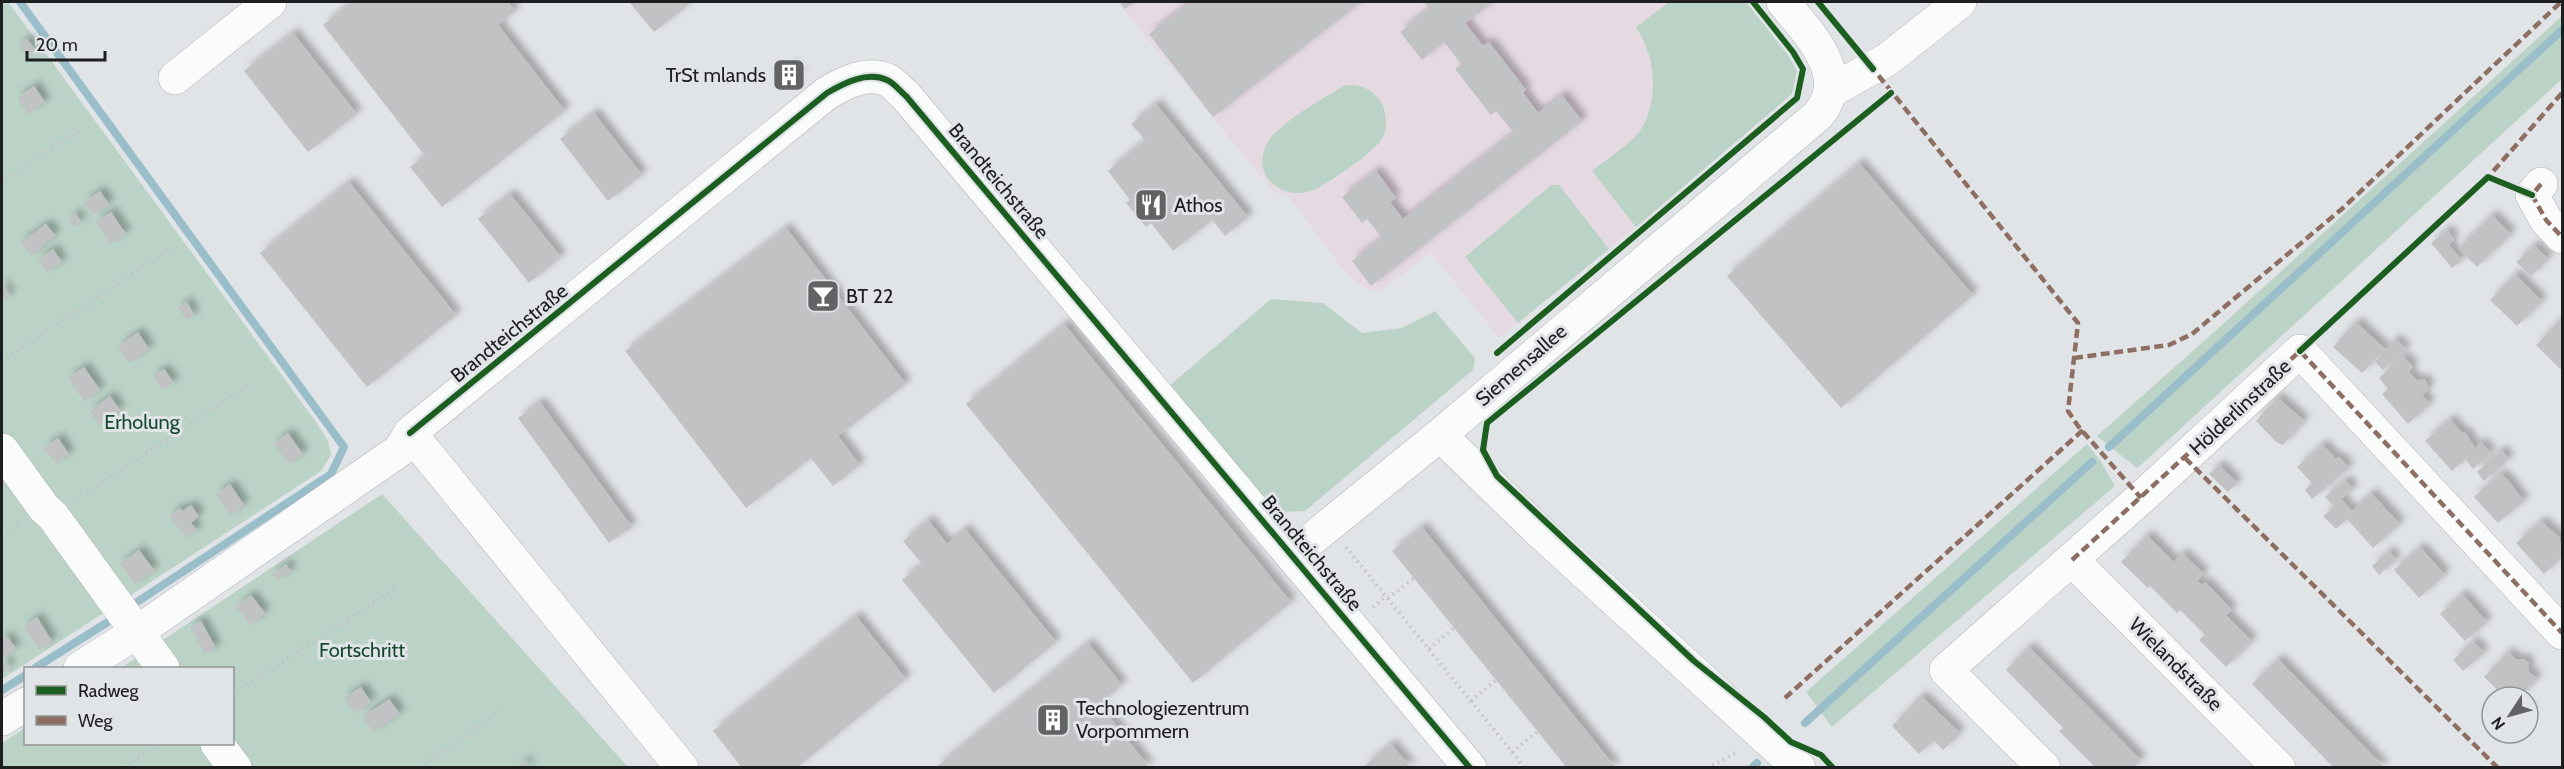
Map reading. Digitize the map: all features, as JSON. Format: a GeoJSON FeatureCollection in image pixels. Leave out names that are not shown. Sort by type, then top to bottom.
{"type":"FeatureCollection","features":[{"type":"Feature","properties":{"kind":"street"},"geometry":{"type":"LineString","coordinates":[[175,78],[270,2]]}},
{"type":"Feature","properties":{"kind":"street"},"geometry":{"type":"LineString","coordinates":[[1783,2],[1822,50],[1831,91],[1888,59],[1960,2]]}},
{"type":"Feature","properties":{"kind":"street","name":"Brandteichstraße"},"geometry":{"type":"LineString","coordinates":[[83,667],[400,450],[410,433],[827,93],[843,83],[865,77],[886,80],[906,96],[1470,768]]}},
{"type":"Feature","properties":{"kind":"street","name":"Siemensallee"},"geometry":{"type":"LineString","coordinates":[[1440,435],[1817,116],[1827,104],[1831,91]]}},
{"type":"Feature","properties":{"kind":"street"},"geometry":{"type":"LineString","coordinates":[[2541,184],[2532,195],[2546,220],[2562,237]]}},
{"type":"Feature","properties":{"kind":"street","name":"Hölderlinstraße"},"geometry":{"type":"LineString","coordinates":[[2044,768],[1946,670],[2072,560],[2300,351],[2562,633]]}},
{"type":"Feature","properties":{"kind":"street"},"geometry":{"type":"LineString","coordinates":[[410,433],[682,768]]}},
{"type":"Feature","properties":{"kind":"street"},"geometry":{"type":"LineString","coordinates":[[1440,435],[1538,530],[1741,716],[1789,765]]}},
{"type":"Feature","properties":{"kind":"street","name":"Brandteichstraße"},"geometry":{"type":"LineString","coordinates":[[1292,555],[1440,435]]}},
{"type":"Feature","properties":{"kind":"street"},"geometry":{"type":"LineString","coordinates":[[2,450],[44,508],[53,516],[162,667]]}},
{"type":"Feature","properties":{"kind":"street","name":"Wielandstraße"},"geometry":{"type":"LineString","coordinates":[[2072,560],[2280,768]]}},
{"type":"Feature","properties":{"kind":"street"},"geometry":{"type":"LineString","coordinates":[[2,719],[24,705]]}},
{"type":"Feature","properties":{"kind":"street"},"geometry":{"type":"LineString","coordinates":[[218,745],[235,768]]}},
{"type":"Feature","properties":{"kind":"path"},"geometry":{"type":"LineString","coordinates":[[2,182],[83,127]]}},
{"type":"Feature","properties":{"kind":"path"},"geometry":{"type":"LineString","coordinates":[[2,361],[170,249]]}},
{"type":"Feature","properties":{"kind":"path"},"geometry":{"type":"LineString","coordinates":[[53,516],[251,383]]}},
{"type":"Feature","properties":{"kind":"path"},"geometry":{"type":"LineString","coordinates":[[1329,525],[1525,768]]}},
{"type":"Feature","properties":{"kind":"path"},"geometry":{"type":"LineString","coordinates":[[1388,598],[1414,578]]}},
{"type":"Feature","properties":{"kind":"path"},"geometry":{"type":"LineString","coordinates":[[234,694],[395,589]]}},
{"type":"Feature","properties":{"kind":"path"},"geometry":{"type":"LineString","coordinates":[[1429,649],[1454,628]]}},
{"type":"Feature","properties":{"kind":"path"},"geometry":{"type":"LineString","coordinates":[[1471,701],[1496,680]]}},
{"type":"Feature","properties":{"kind":"path"},"geometry":{"type":"LineString","coordinates":[[420,768],[499,712]]}},
{"type":"Feature","properties":{"kind":"path"},"geometry":{"type":"LineString","coordinates":[[1512,752],[1537,732]]}},
{"type":"Feature","properties":{"kind":"path"},"geometry":{"type":"LineString","coordinates":[[123,768],[158,745]]}},
{"type":"Feature","properties":{"kind":"path"},"geometry":{"type":"LineString","coordinates":[[1707,768],[1738,752]]}},
{"type":"Feature","properties":{"kind":"shaded area"},"geometry":{"type":"Polygon","coordinates":[[[1117,2],[1746,2],[1788,55],[1797,71],[1792,94],[1609,249],[1499,338],[1431,253],[1379,292],[1364,287],[1344,271],[1288,196],[1273,191],[1117,2]]]}},
{"type":"Feature","properties":{"kind":"green space","name":"Erholung"},"geometry":{"type":"Polygon","coordinates":[[[2,2],[8,2],[316,422],[328,441],[331,455],[321,471],[2,679],[2,2]]]}},
{"type":"Feature","properties":{"kind":"green space"},"geometry":{"type":"Polygon","coordinates":[[[1669,2],[1746,2],[1788,55],[1797,71],[1792,94],[1636,227],[1592,171],[1632,140],[1647,117],[1653,91],[1653,77],[1647,51],[1636,27],[1669,2]]]}},
{"type":"Feature","properties":{"kind":"green space"},"geometry":{"type":"Polygon","coordinates":[[[2562,16],[2562,79],[2143,463],[2137,468],[2097,436],[2213,333],[2562,16]]]}},
{"type":"Feature","properties":{"kind":"green space"},"geometry":{"type":"Polygon","coordinates":[[[1346,85],[1366,88],[1374,93],[1381,102],[1386,119],[1383,137],[1363,158],[1318,188],[1295,193],[1275,186],[1263,169],[1262,158],[1271,137],[1302,112],[1346,85]]]}},
{"type":"Feature","properties":{"kind":"green space"},"geometry":{"type":"Polygon","coordinates":[[[1551,185],[1559,185],[1609,249],[1518,323],[1465,257],[1551,185]]]}},
{"type":"Feature","properties":{"kind":"green space"},"geometry":{"type":"Polygon","coordinates":[[[1271,299],[1323,303],[1362,333],[1401,328],[1435,311],[1475,358],[1473,370],[1305,511],[1281,512],[1259,496],[1168,387],[1271,299]]]}},
{"type":"Feature","properties":{"kind":"green space"},"geometry":{"type":"Polygon","coordinates":[[[2087,444],[2100,460],[2115,486],[1832,727],[1806,692],[2087,444]]]}},
{"type":"Feature","properties":{"kind":"green space","name":"Fortschritt"},"geometry":{"type":"Polygon","coordinates":[[[382,494],[628,767],[2,768],[2,743],[24,729],[24,745],[234,745],[234,667],[122,667],[382,494]]]}},
{"type":"Feature","properties":{"kind":"building"},"geometry":{"type":"Polygon","coordinates":[[[352,2],[508,2],[515,11],[498,25],[565,111],[442,207],[410,167],[425,156],[323,25],[352,2]]]}},
{"type":"Feature","properties":{"kind":"building"},"geometry":{"type":"Polygon","coordinates":[[[629,2],[692,2],[654,32],[629,2]]]}},
{"type":"Feature","properties":{"kind":"building"},"geometry":{"type":"Polygon","coordinates":[[[1119,2],[1134,2],[1125,9],[1119,2]]]}},
{"type":"Feature","properties":{"kind":"building"},"geometry":{"type":"Polygon","coordinates":[[[1191,2],[1361,2],[1213,117],[1149,34],[1191,2]]]}},
{"type":"Feature","properties":{"kind":"building"},"geometry":{"type":"Polygon","coordinates":[[[1424,2],[1493,2],[1465,23],[1483,46],[1489,42],[1526,90],[1523,93],[1538,113],[1562,95],[1582,121],[1371,286],[1352,261],[1382,238],[1367,219],[1362,223],[1342,197],[1376,171],[1396,198],[1390,202],[1403,219],[1514,133],[1496,111],[1491,115],[1455,69],[1461,64],[1444,42],[1422,60],[1400,32],[1429,9],[1424,2]]]}},
{"type":"Feature","properties":{"kind":"building"},"geometry":{"type":"Polygon","coordinates":[[[293,33],[357,114],[308,152],[244,71],[293,33]]]}},
{"type":"Feature","properties":{"kind":"building"},"geometry":{"type":"Polygon","coordinates":[[[27,39],[34,49],[26,55],[19,45],[27,39]]]}},
{"type":"Feature","properties":{"kind":"building","name":"TrSt mlands"},"geometry":{"type":"Polygon","coordinates":[[[792,65],[800,75],[785,86],[778,76],[792,65]]]}},
{"type":"Feature","properties":{"kind":"building"},"geometry":{"type":"Polygon","coordinates":[[[34,86],[45,102],[28,114],[17,98],[34,86]]]}},
{"type":"Feature","properties":{"kind":"building"},"geometry":{"type":"Polygon","coordinates":[[[1156,104],[1248,217],[1225,236],[1212,220],[1173,251],[1151,223],[1146,227],[1126,203],[1130,200],[1108,171],[1145,140],[1131,124],[1156,104]]]}},
{"type":"Feature","properties":{"kind":"building"},"geometry":{"type":"Polygon","coordinates":[[[594,113],[642,175],[608,201],[560,139],[594,113]]]}},
{"type":"Feature","properties":{"kind":"building"},"geometry":{"type":"Polygon","coordinates":[[[1859,163],[1973,295],[1841,408],[1727,276],[1859,163]]]}},
{"type":"Feature","properties":{"kind":"building"},"geometry":{"type":"Polygon","coordinates":[[[349,182],[456,315],[367,387],[260,253],[349,182]]]}},
{"type":"Feature","properties":{"kind":"building"},"geometry":{"type":"Polygon","coordinates":[[[100,191],[109,204],[93,215],[84,202],[100,191]]]}},
{"type":"Feature","properties":{"kind":"building"},"geometry":{"type":"Polygon","coordinates":[[[510,194],[561,257],[529,283],[478,219],[510,194]]]}},
{"type":"Feature","properties":{"kind":"building"},"geometry":{"type":"Polygon","coordinates":[[[111,212],[126,234],[110,244],[96,222],[111,212]]]}},
{"type":"Feature","properties":{"kind":"building"},"geometry":{"type":"Polygon","coordinates":[[[76,214],[81,222],[74,227],[68,219],[76,214]]]}},
{"type":"Feature","properties":{"kind":"building"},"geometry":{"type":"Polygon","coordinates":[[[2492,215],[2511,234],[2477,267],[2458,248],[2492,215]]]}},
{"type":"Feature","properties":{"kind":"building"},"geometry":{"type":"Polygon","coordinates":[[[46,224],[55,235],[32,256],[21,242],[46,224]]]}},
{"type":"Feature","properties":{"kind":"building"},"geometry":{"type":"Polygon","coordinates":[[[786,228],[906,384],[838,436],[860,465],[833,486],[811,458],[746,508],[625,351],[786,228]]]}},
{"type":"Feature","properties":{"kind":"building"},"geometry":{"type":"Polygon","coordinates":[[[2447,230],[2454,239],[2449,245],[2462,261],[2452,268],[2431,243],[2447,230]]]}},
{"type":"Feature","properties":{"kind":"building"},"geometry":{"type":"Polygon","coordinates":[[[2534,245],[2548,259],[2531,276],[2516,262],[2534,245]]]}},
{"type":"Feature","properties":{"kind":"building"},"geometry":{"type":"Polygon","coordinates":[[[53,249],[62,262],[47,273],[38,260],[53,249]]]}},
{"type":"Feature","properties":{"kind":"building"},"geometry":{"type":"Polygon","coordinates":[[[2515,274],[2542,301],[2517,326],[2490,300],[2515,274]]]}},
{"type":"Feature","properties":{"kind":"building"},"geometry":{"type":"Polygon","coordinates":[[[2,282],[10,296],[2,302],[2,282]]]}},
{"type":"Feature","properties":{"kind":"building"},"geometry":{"type":"Polygon","coordinates":[[[187,302],[194,315],[187,320],[178,307],[187,302]]]}},
{"type":"Feature","properties":{"kind":"building"},"geometry":{"type":"Polygon","coordinates":[[[2561,319],[2562,367],[2560,369],[2536,345],[2561,319]]]}},
{"type":"Feature","properties":{"kind":"building"},"geometry":{"type":"Polygon","coordinates":[[[2356,322],[2385,349],[2362,373],[2333,347],[2356,322]]]}},
{"type":"Feature","properties":{"kind":"building"},"geometry":{"type":"Polygon","coordinates":[[[1064,324],[1291,602],[1193,683],[966,404],[1064,324]]]}},
{"type":"Feature","properties":{"kind":"building"},"geometry":{"type":"Polygon","coordinates":[[[138,332],[149,349],[129,363],[118,347],[138,332]]]}},
{"type":"Feature","properties":{"kind":"building"},"geometry":{"type":"Polygon","coordinates":[[[2395,339],[2406,349],[2383,370],[2375,362],[2395,339]]]}},
{"type":"Feature","properties":{"kind":"building"},"geometry":{"type":"Polygon","coordinates":[[[2403,356],[2413,367],[2409,372],[2417,381],[2424,379],[2428,384],[2428,390],[2422,395],[2430,404],[2408,424],[2382,394],[2388,389],[2379,378],[2403,356]]]}},
{"type":"Feature","properties":{"kind":"building"},"geometry":{"type":"Polygon","coordinates":[[[84,367],[100,390],[84,401],[68,378],[84,367]]]}},
{"type":"Feature","properties":{"kind":"building"},"geometry":{"type":"Polygon","coordinates":[[[164,369],[174,383],[162,390],[153,376],[164,369]]]}},
{"type":"Feature","properties":{"kind":"building"},"geometry":{"type":"Polygon","coordinates":[[[110,396],[120,410],[99,425],[90,411],[110,396]]]}},
{"type":"Feature","properties":{"kind":"building"},"geometry":{"type":"Polygon","coordinates":[[[2277,397],[2304,421],[2283,445],[2276,442],[2256,421],[2277,397]]]}},
{"type":"Feature","properties":{"kind":"building"},"geometry":{"type":"Polygon","coordinates":[[[540,402],[632,527],[609,543],[518,418],[540,402]]]}},
{"type":"Feature","properties":{"kind":"building"},"geometry":{"type":"Polygon","coordinates":[[[2450,419],[2461,432],[2465,432],[2475,448],[2481,442],[2491,453],[2473,469],[2465,459],[2452,471],[2425,441],[2450,419]]]}},
{"type":"Feature","properties":{"kind":"building"},"geometry":{"type":"Polygon","coordinates":[[[288,433],[303,454],[288,464],[274,444],[288,433]]]}},
{"type":"Feature","properties":{"kind":"building"},"geometry":{"type":"Polygon","coordinates":[[[58,438],[69,454],[56,464],[44,448],[58,438]]]}},
{"type":"Feature","properties":{"kind":"building"},"geometry":{"type":"Polygon","coordinates":[[[2322,444],[2336,459],[2339,457],[2349,468],[2312,499],[2305,490],[2312,483],[2297,467],[2322,444]]]}},
{"type":"Feature","properties":{"kind":"building"},"geometry":{"type":"Polygon","coordinates":[[[2501,450],[2509,459],[2484,481],[2477,472],[2501,450]]]}},
{"type":"Feature","properties":{"kind":"building"},"geometry":{"type":"Polygon","coordinates":[[[2219,465],[2237,483],[2228,492],[2209,474],[2219,465]]]}},
{"type":"Feature","properties":{"kind":"building"},"geometry":{"type":"Polygon","coordinates":[[[2500,474],[2506,478],[2524,501],[2498,523],[2474,497],[2500,474]]]}},
{"type":"Feature","properties":{"kind":"building"},"geometry":{"type":"Polygon","coordinates":[[[2345,480],[2353,489],[2341,499],[2352,511],[2371,493],[2400,524],[2373,548],[2347,519],[2336,529],[2323,516],[2334,507],[2325,497],[2345,480]]]}},
{"type":"Feature","properties":{"kind":"building"},"geometry":{"type":"Polygon","coordinates":[[[230,484],[244,505],[231,515],[216,495],[230,484]]]}},
{"type":"Feature","properties":{"kind":"building"},"geometry":{"type":"Polygon","coordinates":[[[191,505],[199,516],[191,523],[197,530],[186,538],[169,516],[180,508],[182,511],[191,505]]]}},
{"type":"Feature","properties":{"kind":"building"},"geometry":{"type":"Polygon","coordinates":[[[928,520],[947,544],[965,529],[1056,642],[994,693],[902,580],[922,564],[903,541],[928,520]]]}},
{"type":"Feature","properties":{"kind":"building"},"geometry":{"type":"Polygon","coordinates":[[[2541,521],[2560,538],[2562,545],[2562,557],[2544,574],[2516,543],[2541,521]]]}},
{"type":"Feature","properties":{"kind":"building"},"geometry":{"type":"Polygon","coordinates":[[[1422,527],[1616,768],[1567,768],[1392,551],[1422,527]]]}},
{"type":"Feature","properties":{"kind":"building"},"geometry":{"type":"Polygon","coordinates":[[[2147,535],[2174,562],[2182,553],[2204,574],[2197,581],[2202,585],[2205,582],[2232,610],[2226,615],[2252,641],[2226,667],[2199,640],[2205,635],[2180,610],[2177,613],[2121,562],[2147,535]]]}},
{"type":"Feature","properties":{"kind":"building"},"geometry":{"type":"Polygon","coordinates":[[[2420,547],[2445,575],[2419,598],[2394,570],[2420,547]]]}},
{"type":"Feature","properties":{"kind":"building"},"geometry":{"type":"Polygon","coordinates":[[[139,550],[154,570],[135,584],[120,564],[139,550]]]}},
{"type":"Feature","properties":{"kind":"building"},"geometry":{"type":"Polygon","coordinates":[[[2389,551],[2396,560],[2379,575],[2372,566],[2389,551]]]}},
{"type":"Feature","properties":{"kind":"building"},"geometry":{"type":"Polygon","coordinates":[[[286,564],[291,571],[277,581],[272,575],[286,564]]]}},
{"type":"Feature","properties":{"kind":"building"},"geometry":{"type":"Polygon","coordinates":[[[2462,594],[2487,622],[2465,641],[2440,614],[2462,594]]]}},
{"type":"Feature","properties":{"kind":"building"},"geometry":{"type":"Polygon","coordinates":[[[251,595],[265,613],[250,625],[236,607],[251,595]]]}},
{"type":"Feature","properties":{"kind":"building"},"geometry":{"type":"Polygon","coordinates":[[[856,616],[906,679],[796,768],[742,768],[713,731],[856,616]]]}},
{"type":"Feature","properties":{"kind":"building"},"geometry":{"type":"Polygon","coordinates":[[[37,617],[52,641],[40,650],[24,627],[37,617]]]}},
{"type":"Feature","properties":{"kind":"building"},"geometry":{"type":"Polygon","coordinates":[[[201,621],[216,648],[205,654],[190,627],[201,621]]]}},
{"type":"Feature","properties":{"kind":"building"},"geometry":{"type":"Polygon","coordinates":[[[6,636],[16,648],[2,658],[2,639],[6,636]]]}},
{"type":"Feature","properties":{"kind":"building"},"geometry":{"type":"Polygon","coordinates":[[[2473,641],[2484,653],[2463,671],[2453,660],[2473,641]]]}},
{"type":"Feature","properties":{"kind":"building","name":"Technologiezentrum Vorpommern"},"geometry":{"type":"Polygon","coordinates":[[[1088,643],[1122,685],[1099,704],[1150,768],[935,768],[1088,643]]]}},
{"type":"Feature","properties":{"kind":"building"},"geometry":{"type":"Polygon","coordinates":[[[2029,647],[2141,760],[2133,768],[2096,768],[2059,731],[2063,728],[2006,670],[2029,647]]]}},
{"type":"Feature","properties":{"kind":"building"},"geometry":{"type":"Polygon","coordinates":[[[2508,652],[2517,660],[2524,659],[2529,663],[2528,671],[2537,679],[2531,685],[2492,685],[2484,677],[2508,652]]]}},
{"type":"Feature","properties":{"kind":"building"},"geometry":{"type":"Polygon","coordinates":[[[2278,659],[2385,768],[2334,768],[2252,684],[2278,659]]]}},
{"type":"Feature","properties":{"kind":"building"},"geometry":{"type":"Polygon","coordinates":[[[6,661],[10,667],[2,674],[2,664],[6,661]]]}},
{"type":"Feature","properties":{"kind":"building"},"geometry":{"type":"Polygon","coordinates":[[[361,687],[371,702],[355,713],[344,698],[361,687]]]}},
{"type":"Feature","properties":{"kind":"building"},"geometry":{"type":"Polygon","coordinates":[[[1921,696],[1960,733],[1943,750],[1933,740],[1919,754],[1892,726],[1921,696]]]}},
{"type":"Feature","properties":{"kind":"building"},"geometry":{"type":"Polygon","coordinates":[[[389,699],[400,714],[373,732],[363,717],[389,699]]]}},
{"type":"Feature","properties":{"kind":"building"},"geometry":{"type":"Polygon","coordinates":[[[1391,744],[1411,768],[1362,768],[1391,744]]]}},
{"type":"Feature","properties":{"kind":"building"},"geometry":{"type":"Polygon","coordinates":[[[525,761],[530,768],[517,768],[525,761]]]}},
{"type":"Feature","properties":{"kind":"waterway"},"geometry":{"type":"LineString","coordinates":[[20,2],[344,447],[331,474],[134,604]]}},
{"type":"Feature","properties":{"kind":"waterway"},"geometry":{"type":"LineString","coordinates":[[2109,447],[2562,30]]}},
{"type":"Feature","properties":{"kind":"waterway"},"geometry":{"type":"LineString","coordinates":[[1805,723],[2092,462]]}},
{"type":"Feature","properties":{"kind":"waterway"},"geometry":{"type":"LineString","coordinates":[[37,667],[111,620]]}},
{"type":"Feature","properties":{"kind":"waterway"},"geometry":{"type":"LineString","coordinates":[[2,690],[24,676]]}},
{"type":"Feature","properties":{"kind":"waterway"},"geometry":{"type":"LineString","coordinates":[[1752,768],[1757,763]]}},
{"type":"Feature","properties":{"kind":"marked path"},"geometry":{"type":"LineString","coordinates":[[2074,358],[2169,345],[2192,334],[2343,208],[2561,2]]}},
{"type":"Feature","properties":{"kind":"marked path"},"geometry":{"type":"LineString","coordinates":[[1870,65],[2078,323],[2068,411],[2078,426],[2141,498]]}},
{"type":"Feature","properties":{"kind":"marked path"},"geometry":{"type":"LineString","coordinates":[[2493,179],[2488,177],[2562,93]]}},
{"type":"Feature","properties":{"kind":"marked path"},"geometry":{"type":"LineString","coordinates":[[2541,184],[2532,195],[2546,220],[2562,237]]}},
{"type":"Feature","properties":{"kind":"marked path"},"geometry":{"type":"LineString","coordinates":[[2072,560],[2300,351],[2562,633]]}},
{"type":"Feature","properties":{"kind":"marked path"},"geometry":{"type":"LineString","coordinates":[[1785,698],[2083,430]]}},
{"type":"Feature","properties":{"kind":"marked path"},"geometry":{"type":"LineString","coordinates":[[2185,458],[2498,768]]}},
{"type":"Feature","properties":{"kind":"cycle path"},"geometry":{"type":"LineString","coordinates":[[1497,353],[1797,98],[1803,69],[1793,52],[1753,2]]}},
{"type":"Feature","properties":{"kind":"cycle path"},"geometry":{"type":"LineString","coordinates":[[1818,2],[1873,69]]}},
{"type":"Feature","properties":{"kind":"cycle path"},"geometry":{"type":"LineString","coordinates":[[410,433],[827,93],[856,79],[872,77],[887,80],[906,96],[1470,768]]}},
{"type":"Feature","properties":{"kind":"cycle path"},"geometry":{"type":"LineString","coordinates":[[1833,768],[1821,755],[1791,742],[1764,717],[1694,661],[1497,476],[1483,450],[1487,423],[1891,93]]}},
{"type":"Feature","properties":{"kind":"cycle path"},"geometry":{"type":"LineString","coordinates":[[2300,351],[2488,177],[2532,195]]}},
{"type":"Feature","properties":{"kind":"place","name":"TrSt mlands"},"geometry":{"type":"Point","coordinates":[789,75]}},
{"type":"Feature","properties":{"kind":"place","name":"Athos"},"geometry":{"type":"Point","coordinates":[1151,205]}},
{"type":"Feature","properties":{"kind":"place","name":"BT 22"},"geometry":{"type":"Point","coordinates":[823,296]}},
{"type":"Feature","properties":{"kind":"place","name":"Technologiezentrum Vorpommern"},"geometry":{"type":"Point","coordinates":[1053,720]}}]}
